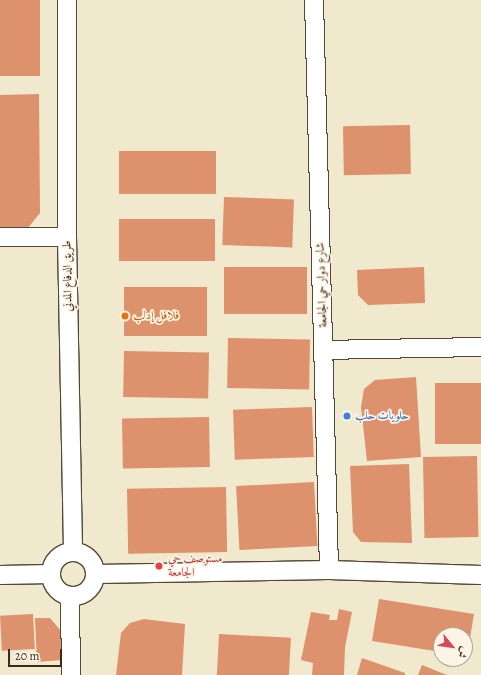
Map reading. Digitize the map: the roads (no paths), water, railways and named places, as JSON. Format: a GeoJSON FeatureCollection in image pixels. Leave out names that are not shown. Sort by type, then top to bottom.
{"type":"FeatureCollection","features":[{"type":"Feature","properties":{"kind":"street","name":"طريق الدفاع المدني"},"geometry":{"type":"LineString","coordinates":[[67,0],[67,237],[73,552]]}},
{"type":"Feature","properties":{"kind":"street","name":"شارع دوار حي الجامعة"},"geometry":{"type":"LineString","coordinates":[[314,0],[329,570]]}},
{"type":"Feature","properties":{"kind":"street"},"geometry":{"type":"LineString","coordinates":[[0,237],[67,237]]}},
{"type":"Feature","properties":{"kind":"street"},"geometry":{"type":"LineString","coordinates":[[323,350],[481,347]]}},
{"type":"Feature","properties":{"kind":"street"},"geometry":{"type":"LineString","coordinates":[[73,552],[89,558],[96,574],[88,590],[70,596],[61,592],[54,584],[51,574],[58,558],[73,552]]}},
{"type":"Feature","properties":{"kind":"street"},"geometry":{"type":"LineString","coordinates":[[96,574],[329,570],[481,575]]}},
{"type":"Feature","properties":{"kind":"street"},"geometry":{"type":"LineString","coordinates":[[0,575],[51,574]]}},
{"type":"Feature","properties":{"kind":"street"},"geometry":{"type":"LineString","coordinates":[[70,596],[71,675]]}},
{"type":"Feature","properties":{"kind":"place","name":"فلافل إدلب"},"geometry":{"type":"Point","coordinates":[125,316]}},
{"type":"Feature","properties":{"kind":"place","name":"حلويات حلب"},"geometry":{"type":"Point","coordinates":[347,416]}},
{"type":"Feature","properties":{"kind":"place","name":"مستوصف حي الجامعة"},"geometry":{"type":"Point","coordinates":[159,566]}}]}
